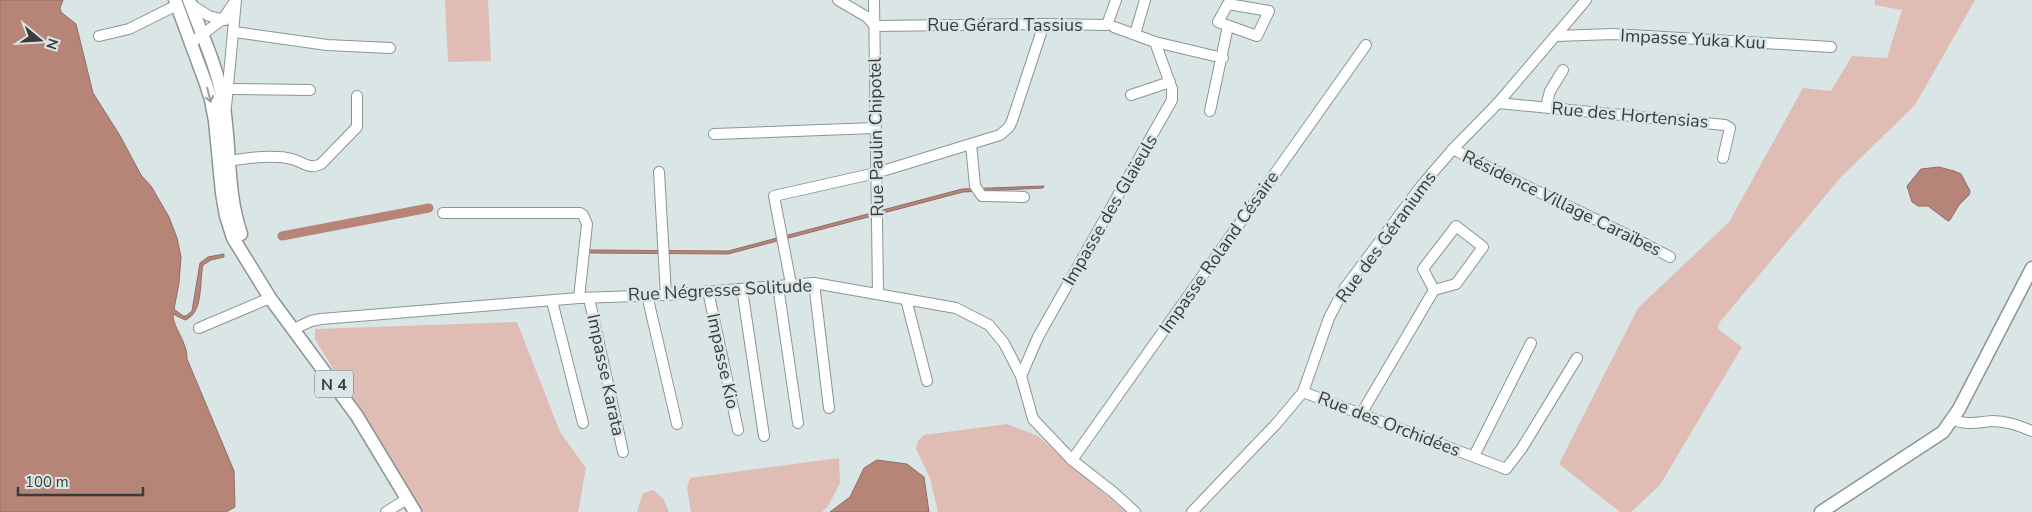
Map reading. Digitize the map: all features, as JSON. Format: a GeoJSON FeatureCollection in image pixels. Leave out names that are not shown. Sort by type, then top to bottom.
{"type":"FeatureCollection","features":[{"type":"Feature","properties":{"kind":"main road","name":"N 4"},"geometry":{"type":"LineString","coordinates":[[183,2],[202,35],[221,88],[232,200],[248,260]]}},
{"type":"Feature","properties":{"kind":"main road","name":"N 4"},"geometry":{"type":"LineString","coordinates":[[183,2],[191,43],[206,84],[216,122],[222,193],[226,216],[234,238],[270,298],[357,416],[415,512]]}},
{"type":"Feature","properties":{"kind":"main road"},"geometry":{"type":"LineString","coordinates":[[1821,512],[1944,432],[2032,268]]}},
{"type":"Feature","properties":{"kind":"main road"},"geometry":{"type":"LineString","coordinates":[[1813,512],[1834,504]]}},
{"type":"Feature","properties":{"kind":"street"},"geometry":{"type":"LineString","coordinates":[[191,43],[223,19],[236,0]]}},
{"type":"Feature","properties":{"kind":"street"},"geometry":{"type":"LineString","coordinates":[[225,115],[235,28],[236,0]]}},
{"type":"Feature","properties":{"kind":"street"},"geometry":{"type":"LineString","coordinates":[[838,0],[867,17],[875,26]]}},
{"type":"Feature","properties":{"kind":"street","name":"Rue Paulin Chipotel"},"geometry":{"type":"LineString","coordinates":[[874,0],[878,293]]}},
{"type":"Feature","properties":{"kind":"street","name":"Rue Gérard Tassius"},"geometry":{"type":"LineString","coordinates":[[875,26],[1044,24],[1108,26],[1116,0]]}},
{"type":"Feature","properties":{"kind":"street"},"geometry":{"type":"LineString","coordinates":[[1135,34],[1144,0]]}},
{"type":"Feature","properties":{"kind":"street","name":"Rue des Géraniums"},"geometry":{"type":"LineString","coordinates":[[1192,512],[1277,423],[1303,392],[1329,318],[1344,289],[1422,185],[1453,149],[1498,103],[1586,0]]}},
{"type":"Feature","properties":{"kind":"street"},"geometry":{"type":"LineString","coordinates":[[99,36],[129,29],[183,2],[209,16],[223,19],[235,28],[328,45],[390,48]]}},
{"type":"Feature","properties":{"kind":"street"},"geometry":{"type":"LineString","coordinates":[[1228,4],[1269,11],[1257,36],[1228,26],[1218,22],[1228,4]]}},
{"type":"Feature","properties":{"kind":"street"},"geometry":{"type":"LineString","coordinates":[[791,284],[774,196],[876,174],[1000,135],[1009,127],[1044,24]]}},
{"type":"Feature","properties":{"kind":"street"},"geometry":{"type":"LineString","coordinates":[[1210,111],[1223,58],[1228,26]]}},
{"type":"Feature","properties":{"kind":"street"},"geometry":{"type":"LineString","coordinates":[[1114,27],[1155,42],[1223,58]]}},
{"type":"Feature","properties":{"kind":"street","name":"Impasse Yuka Kuu"},"geometry":{"type":"LineString","coordinates":[[1555,36],[1614,34],[1831,48]]}},
{"type":"Feature","properties":{"kind":"street","name":"Impasse des Glaïeuls"},"geometry":{"type":"LineString","coordinates":[[1021,376],[1038,337],[1172,100],[1170,82],[1155,42]]}},
{"type":"Feature","properties":{"kind":"street","name":"Impasse Roland Césaire"},"geometry":{"type":"LineString","coordinates":[[1072,460],[1366,45]]}},
{"type":"Feature","properties":{"kind":"street"},"geometry":{"type":"LineString","coordinates":[[198,62],[214,68],[226,64],[232,59]]}},
{"type":"Feature","properties":{"kind":"street"},"geometry":{"type":"LineString","coordinates":[[1546,107],[1550,91],[1563,70]]}},
{"type":"Feature","properties":{"kind":"street"},"geometry":{"type":"LineString","coordinates":[[1131,95],[1170,82]]}},
{"type":"Feature","properties":{"kind":"street"},"geometry":{"type":"LineString","coordinates":[[228,89],[310,90]]}},
{"type":"Feature","properties":{"kind":"street"},"geometry":{"type":"LineString","coordinates":[[228,161],[248,158],[283,158],[292,159],[314,168],[321,164],[357,127],[357,96]]}},
{"type":"Feature","properties":{"kind":"street","name":"Rue des Hortensias"},"geometry":{"type":"LineString","coordinates":[[1498,103],[1724,124],[1730,128],[1723,158]]}},
{"type":"Feature","properties":{"kind":"street"},"geometry":{"type":"LineString","coordinates":[[714,134],[876,128]]}},
{"type":"Feature","properties":{"kind":"street"},"geometry":{"type":"LineString","coordinates":[[972,144],[975,186],[982,196],[1024,197]]}},
{"type":"Feature","properties":{"kind":"street","name":"Résidence Village Caraïbes"},"geometry":{"type":"LineString","coordinates":[[1453,149],[1552,200],[1623,232],[1670,257]]}},
{"type":"Feature","properties":{"kind":"street"},"geometry":{"type":"LineString","coordinates":[[659,172],[666,295]]}},
{"type":"Feature","properties":{"kind":"street","name":"Impasse Karata"},"geometry":{"type":"LineString","coordinates":[[443,213],[580,213],[586,218],[584,298],[623,452]]}},
{"type":"Feature","properties":{"kind":"street"},"geometry":{"type":"LineString","coordinates":[[1361,414],[1434,290],[1456,284],[1483,247],[1456,226],[1423,269],[1434,290]]}},
{"type":"Feature","properties":{"kind":"street"},"geometry":{"type":"LineString","coordinates":[[814,283],[829,408]]}},
{"type":"Feature","properties":{"kind":"street","name":"Rue Négresse Solitude"},"geometry":{"type":"LineString","coordinates":[[294,329],[306,322],[321,319],[584,298],[666,295],[814,283],[906,299],[957,305],[989,326],[1004,343],[1021,376],[1033,419],[1072,460],[1135,512]]}},
{"type":"Feature","properties":{"kind":"street"},"geometry":{"type":"LineString","coordinates":[[778,286],[798,423]]}},
{"type":"Feature","properties":{"kind":"street"},"geometry":{"type":"LineString","coordinates":[[742,289],[764,436]]}},
{"type":"Feature","properties":{"kind":"street","name":"Impasse Kio"},"geometry":{"type":"LineString","coordinates":[[708,291],[738,430]]}},
{"type":"Feature","properties":{"kind":"street"},"geometry":{"type":"LineString","coordinates":[[647,295],[677,424]]}},
{"type":"Feature","properties":{"kind":"street"},"geometry":{"type":"LineString","coordinates":[[200,328],[270,298]]}},
{"type":"Feature","properties":{"kind":"street"},"geometry":{"type":"LineString","coordinates":[[906,299],[927,381]]}},
{"type":"Feature","properties":{"kind":"street"},"geometry":{"type":"LineString","coordinates":[[552,301],[583,423]]}},
{"type":"Feature","properties":{"kind":"street"},"geometry":{"type":"LineString","coordinates":[[1474,456],[1531,342]]}},
{"type":"Feature","properties":{"kind":"street","name":"Rue des Orchidées"},"geometry":{"type":"LineString","coordinates":[[1303,392],[1506,469],[1522,448],[1577,358]]}},
{"type":"Feature","properties":{"kind":"street"},"geometry":{"type":"LineString","coordinates":[[1952,420],[1962,424],[1974,424]]}},
{"type":"Feature","properties":{"kind":"street"},"geometry":{"type":"LineString","coordinates":[[1944,432],[1992,421],[2005,422],[2032,431]]}},
{"type":"Feature","properties":{"kind":"street"},"geometry":{"type":"LineString","coordinates":[[386,512],[407,499]]}},
{"type":"Feature","properties":{"kind":"shaded area"},"geometry":{"type":"Polygon","coordinates":[[[0,0],[63,0],[60,8],[61,12],[76,24],[93,93],[119,134],[141,175],[151,186],[169,217],[177,238],[181,257],[174,309],[183,316],[192,311],[200,263],[208,257],[224,254],[224,257],[211,260],[203,265],[200,296],[195,311],[185,320],[173,314],[173,319],[185,347],[187,359],[234,471],[235,507],[226,512],[0,512],[0,0]]]}},
{"type":"Feature","properties":{"kind":"shaded area"},"geometry":{"type":"Polygon","coordinates":[[[445,0],[488,0],[491,61],[448,62],[445,0]]]}},
{"type":"Feature","properties":{"kind":"shaded area"},"geometry":{"type":"Polygon","coordinates":[[[1875,0],[1975,0],[1915,105],[1840,178],[1719,323],[1718,329],[1742,347],[1660,485],[1631,512],[1620,512],[1559,464],[1638,308],[1729,222],[1803,88],[1831,91],[1852,56],[1887,58],[1902,10],[1875,5],[1875,0]]]}},
{"type":"Feature","properties":{"kind":"shaded area"},"geometry":{"type":"Polygon","coordinates":[[[1939,167],[1961,174],[1970,191],[1969,195],[1948,221],[1928,206],[1918,206],[1912,202],[1907,186],[1921,169],[1939,167]]]}},
{"type":"Feature","properties":{"kind":"shaded area"},"geometry":{"type":"Polygon","coordinates":[[[1044,186],[1043,188],[963,192],[728,254],[589,253],[590,250],[728,251],[962,189],[1044,186]]]}},
{"type":"Feature","properties":{"kind":"shaded area"},"geometry":{"type":"Polygon","coordinates":[[[517,322],[560,432],[586,468],[578,512],[421,512],[315,339],[315,329],[517,322]]]}},
{"type":"Feature","properties":{"kind":"shaded area"},"geometry":{"type":"Polygon","coordinates":[[[1007,424],[1038,436],[1126,512],[938,512],[930,478],[916,449],[918,441],[924,435],[1007,424]]]}},
{"type":"Feature","properties":{"kind":"shaded area"},"geometry":{"type":"Polygon","coordinates":[[[839,458],[840,483],[828,506],[822,512],[691,512],[687,488],[690,478],[839,458]]]}},
{"type":"Feature","properties":{"kind":"shaded area"},"geometry":{"type":"Polygon","coordinates":[[[877,460],[907,464],[924,477],[929,512],[830,512],[850,497],[864,468],[877,460]]]}},
{"type":"Feature","properties":{"kind":"shaded area"},"geometry":{"type":"Polygon","coordinates":[[[653,490],[663,498],[669,512],[637,512],[643,493],[653,490]]]}},
{"type":"Feature","properties":{"kind":"waterway"},"geometry":{"type":"LineString","coordinates":[[282,236],[429,208]]}}]}
